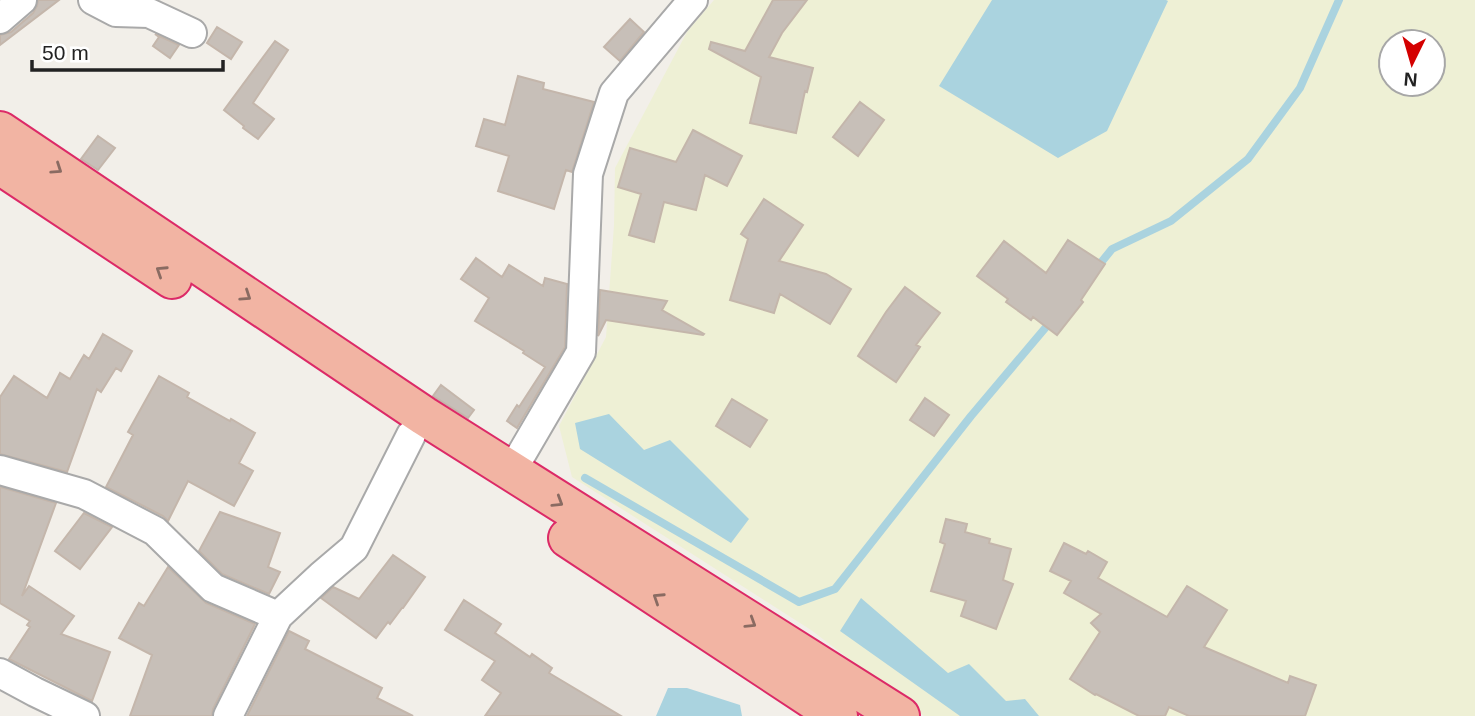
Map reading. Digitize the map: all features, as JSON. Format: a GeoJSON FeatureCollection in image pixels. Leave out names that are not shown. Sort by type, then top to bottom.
{"type":"FeatureCollection","features":[{"type":"Feature","properties":{"kind":"highway"},"geometry":{"type":"LineString","coordinates":[[0,131],[424,416],[900,716]]}},
{"type":"Feature","properties":{"kind":"highway"},"geometry":{"type":"LineString","coordinates":[[0,166],[838,716]]}},
{"type":"Feature","properties":{"kind":"street"},"geometry":{"type":"LineString","coordinates":[[0,19],[22,0]]}},
{"type":"Feature","properties":{"kind":"street"},"geometry":{"type":"LineString","coordinates":[[93,0],[116,12],[149,13],[192,33]]}},
{"type":"Feature","properties":{"kind":"street"},"geometry":{"type":"LineString","coordinates":[[511,472],[581,352],[588,174],[614,93],[693,0]]}},
{"type":"Feature","properties":{"kind":"street"},"geometry":{"type":"LineString","coordinates":[[228,716],[278,616],[354,548],[411,435]]}},
{"type":"Feature","properties":{"kind":"street"},"geometry":{"type":"LineString","coordinates":[[0,470],[84,494],[155,531],[213,588],[278,616]]}},
{"type":"Feature","properties":{"kind":"street"},"geometry":{"type":"LineString","coordinates":[[0,673],[85,716]]}},
{"type":"Feature","properties":{"kind":"green space"},"geometry":{"type":"Polygon","coordinates":[[[714,0],[1475,0],[1475,716],[924,716],[811,630],[572,477],[559,426],[606,337],[615,168],[687,32],[714,0]]]}},
{"type":"Feature","properties":{"kind":"water"},"geometry":{"type":"Polygon","coordinates":[[[992,0],[1168,1],[1107,131],[1058,158],[939,86],[992,0]]]}},
{"type":"Feature","properties":{"kind":"water"},"geometry":{"type":"Polygon","coordinates":[[[609,414],[644,450],[670,440],[749,519],[731,543],[580,449],[575,423],[609,414]]]}},
{"type":"Feature","properties":{"kind":"water"},"geometry":{"type":"Polygon","coordinates":[[[861,598],[948,673],[969,664],[1006,701],[1025,699],[1039,716],[960,716],[840,631],[861,598]]]}},
{"type":"Feature","properties":{"kind":"water"},"geometry":{"type":"Polygon","coordinates":[[[668,688],[687,688],[740,705],[742,716],[656,716],[668,688]]]}},
{"type":"Feature","properties":{"kind":"building"},"geometry":{"type":"Polygon","coordinates":[[[38,0],[59,0],[0,45],[0,35],[11,32],[33,13],[38,0]]]}},
{"type":"Feature","properties":{"kind":"building"},"geometry":{"type":"Polygon","coordinates":[[[773,0],[807,0],[782,33],[769,57],[813,68],[796,133],[750,123],[761,77],[709,49],[711,42],[745,51],[773,0]]]}},
{"type":"Feature","properties":{"kind":"building"},"geometry":{"type":"Polygon","coordinates":[[[630,19],[644,32],[620,61],[604,47],[630,19]]]}},
{"type":"Feature","properties":{"kind":"building"},"geometry":{"type":"Polygon","coordinates":[[[217,27],[242,42],[231,59],[207,43],[217,27]]]}},
{"type":"Feature","properties":{"kind":"building"},"geometry":{"type":"Polygon","coordinates":[[[155,34],[179,45],[170,58],[153,46],[159,37],[155,34]]]}},
{"type":"Feature","properties":{"kind":"building"},"geometry":{"type":"Polygon","coordinates":[[[275,41],[288,50],[253,103],[274,119],[258,139],[224,110],[275,41]]]}},
{"type":"Feature","properties":{"kind":"building"},"geometry":{"type":"Polygon","coordinates":[[[518,76],[544,83],[543,89],[594,102],[572,172],[566,170],[554,209],[498,191],[509,156],[476,146],[484,119],[505,125],[518,76]]]}},
{"type":"Feature","properties":{"kind":"building"},"geometry":{"type":"Polygon","coordinates":[[[860,102],[884,120],[858,156],[833,137],[860,102]]]}},
{"type":"Feature","properties":{"kind":"building"},"geometry":{"type":"Polygon","coordinates":[[[693,130],[742,156],[727,186],[705,175],[696,210],[664,202],[654,242],[629,235],[641,194],[618,187],[630,148],[676,162],[693,130]]]}},
{"type":"Feature","properties":{"kind":"building"},"geometry":{"type":"Polygon","coordinates":[[[98,136],[115,148],[98,170],[81,159],[98,136]]]}},
{"type":"Feature","properties":{"kind":"building"},"geometry":{"type":"Polygon","coordinates":[[[764,199],[803,225],[779,261],[826,274],[851,289],[830,324],[780,294],[774,313],[730,300],[748,239],[741,234],[764,199]]]}},
{"type":"Feature","properties":{"kind":"building"},"geometry":{"type":"Polygon","coordinates":[[[1068,240],[1105,264],[1081,300],[1083,302],[1057,335],[1006,302],[1008,299],[977,276],[1004,241],[1046,273],[1068,240]]]}},
{"type":"Feature","properties":{"kind":"building"},"geometry":{"type":"Polygon","coordinates":[[[476,258],[502,277],[509,265],[543,286],[545,278],[567,284],[565,347],[517,428],[507,421],[545,367],[475,321],[489,298],[461,279],[476,258]]]}},
{"type":"Feature","properties":{"kind":"building"},"geometry":{"type":"Polygon","coordinates":[[[905,287],[940,313],[916,345],[920,347],[896,382],[858,356],[905,287]]]}},
{"type":"Feature","properties":{"kind":"building"},"geometry":{"type":"Polygon","coordinates":[[[600,290],[667,301],[662,310],[704,334],[606,320],[598,336],[600,290]]]}},
{"type":"Feature","properties":{"kind":"building"},"geometry":{"type":"Polygon","coordinates":[[[103,334],[132,351],[121,371],[116,368],[101,392],[97,389],[67,472],[0,454],[0,397],[14,376],[47,398],[60,373],[70,379],[84,355],[89,359],[103,334]]]}},
{"type":"Feature","properties":{"kind":"building"},"geometry":{"type":"Polygon","coordinates":[[[159,376],[189,393],[187,397],[255,433],[239,463],[253,471],[234,506],[188,481],[168,521],[106,487],[133,435],[128,432],[159,376]]]}},
{"type":"Feature","properties":{"kind":"building"},"geometry":{"type":"Polygon","coordinates":[[[441,385],[474,410],[468,418],[433,396],[441,385]]]}},
{"type":"Feature","properties":{"kind":"building"},"geometry":{"type":"Polygon","coordinates":[[[925,398],[949,415],[934,436],[910,420],[925,398]]]}},
{"type":"Feature","properties":{"kind":"building"},"geometry":{"type":"Polygon","coordinates":[[[732,399],[767,420],[750,447],[716,426],[732,399]]]}},
{"type":"Feature","properties":{"kind":"building"},"geometry":{"type":"Polygon","coordinates":[[[0,487],[56,503],[22,596],[29,586],[74,616],[61,634],[110,652],[92,701],[9,659],[30,627],[27,625],[30,621],[0,603],[0,487]]]}},
{"type":"Feature","properties":{"kind":"building"},"geometry":{"type":"Polygon","coordinates":[[[220,512],[280,533],[268,567],[280,572],[269,594],[222,574],[199,551],[220,512]]]}},
{"type":"Feature","properties":{"kind":"building"},"geometry":{"type":"Polygon","coordinates":[[[84,513],[112,527],[80,569],[55,551],[84,513]]]}},
{"type":"Feature","properties":{"kind":"building"},"geometry":{"type":"Polygon","coordinates":[[[946,519],[967,524],[965,532],[990,539],[989,543],[1011,549],[1003,580],[1013,584],[996,629],[961,616],[966,601],[931,591],[945,544],[940,542],[946,519]]]}},
{"type":"Feature","properties":{"kind":"building"},"geometry":{"type":"Polygon","coordinates":[[[1064,543],[1086,554],[1088,551],[1107,562],[1098,578],[1167,617],[1187,586],[1227,610],[1204,647],[1288,683],[1290,676],[1316,685],[1305,716],[1189,716],[1169,707],[1165,716],[1139,716],[1095,695],[1070,679],[1100,632],[1091,623],[1101,614],[1064,593],[1071,581],[1050,571],[1064,543]]]}},
{"type":"Feature","properties":{"kind":"building"},"geometry":{"type":"Polygon","coordinates":[[[393,555],[425,577],[403,608],[376,638],[321,598],[333,587],[359,599],[393,555]]]}},
{"type":"Feature","properties":{"kind":"building"},"geometry":{"type":"Polygon","coordinates":[[[168,567],[206,603],[255,624],[212,716],[130,716],[152,655],[119,638],[139,603],[144,606],[168,567]]]}},
{"type":"Feature","properties":{"kind":"building"},"geometry":{"type":"Polygon","coordinates":[[[464,600],[501,624],[495,633],[530,657],[532,654],[552,668],[549,673],[621,716],[485,716],[501,693],[482,680],[495,661],[445,630],[464,600]]]}},
{"type":"Feature","properties":{"kind":"building"},"geometry":{"type":"Polygon","coordinates":[[[289,631],[309,641],[305,649],[382,688],[377,698],[413,716],[247,716],[289,631]]]}},
{"type":"Feature","properties":{"kind":"waterway"},"geometry":{"type":"LineString","coordinates":[[1095,270],[1112,249],[1171,221],[1248,159],[1300,88],[1339,0]]}},
{"type":"Feature","properties":{"kind":"waterway"},"geometry":{"type":"LineString","coordinates":[[585,478],[799,602],[835,589],[971,416],[1052,320]]}}]}
